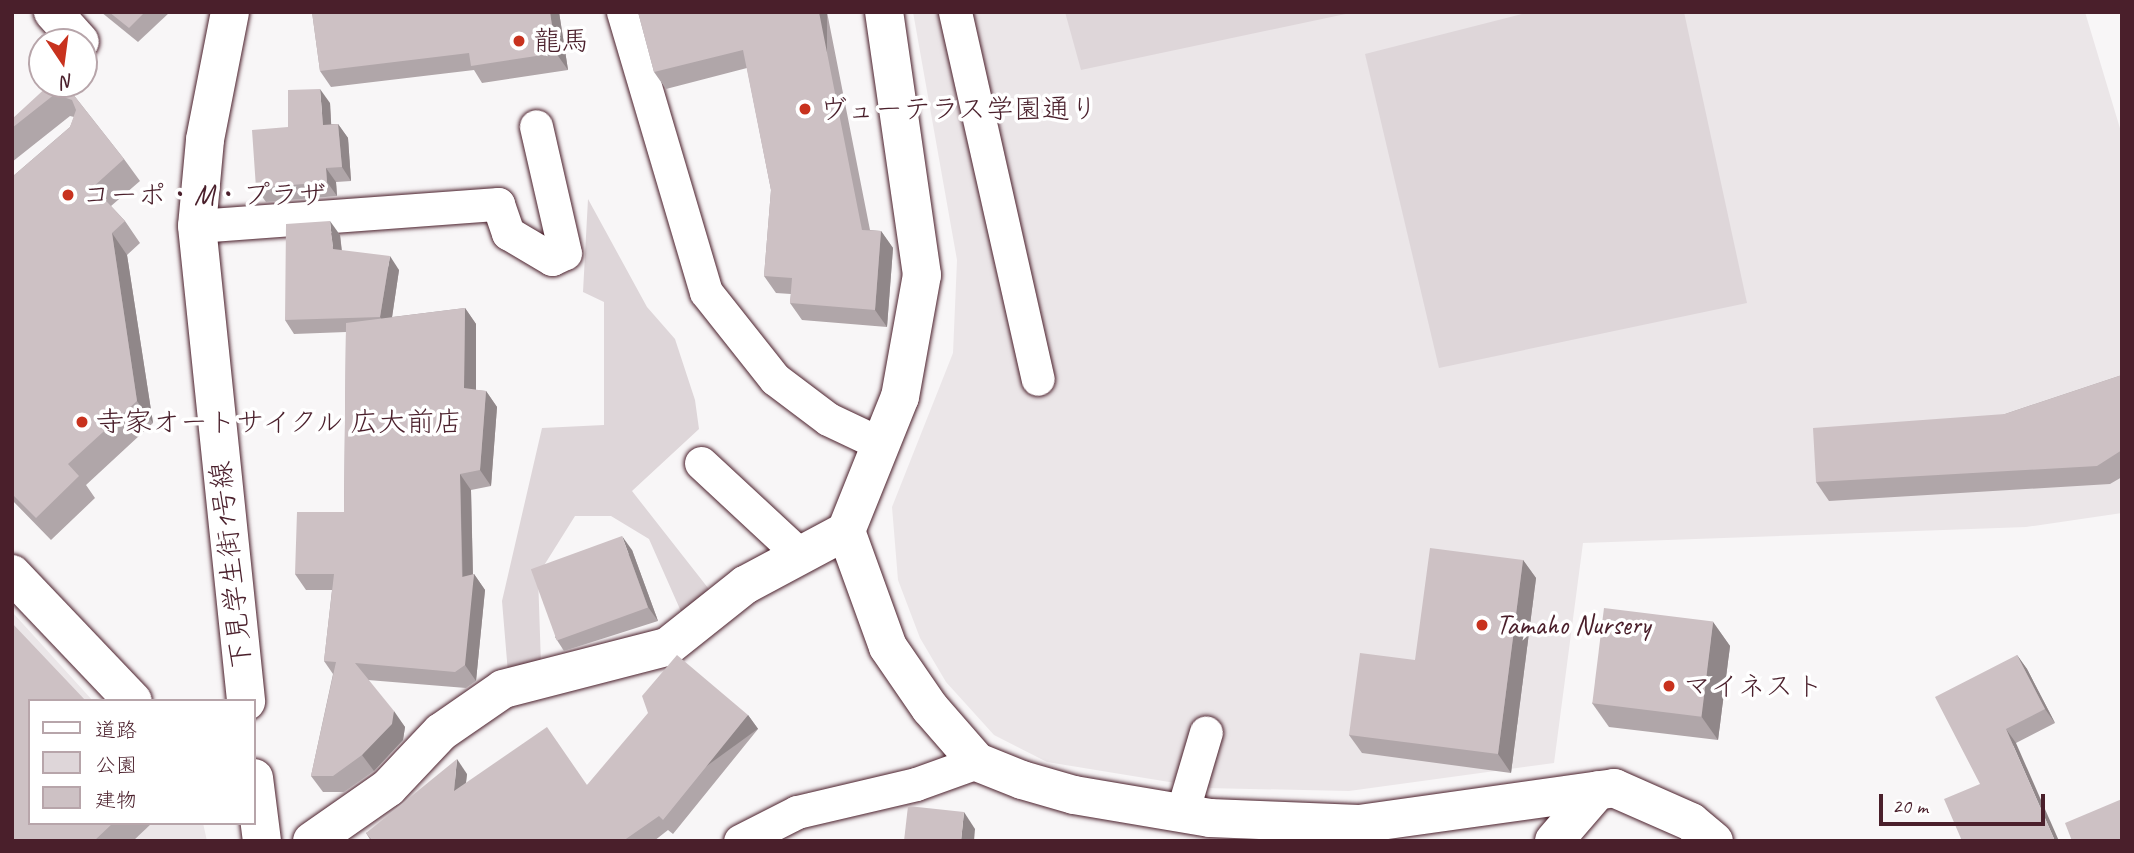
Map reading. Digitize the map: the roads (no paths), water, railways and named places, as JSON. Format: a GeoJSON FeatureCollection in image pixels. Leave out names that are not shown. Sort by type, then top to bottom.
{"type":"FeatureCollection","features":[{"type":"Feature","properties":{"kind":"street"},"geometry":{"type":"LineString","coordinates":[[53,12],[67,28]]}},
{"type":"Feature","properties":{"kind":"street","name":"下見学生街1号線"},"geometry":{"type":"LineString","coordinates":[[230,12],[205,140],[197,226],[246,699]]}},
{"type":"Feature","properties":{"kind":"street"},"geometry":{"type":"LineString","coordinates":[[312,841],[388,788],[441,732],[503,689],[667,647],[745,585],[846,531],[900,397],[922,275],[884,12]]}},
{"type":"Feature","properties":{"kind":"street"},"geometry":{"type":"LineString","coordinates":[[846,531],[888,647],[930,708],[976,762],[1074,795],[1182,813],[1359,824],[1614,788],[1691,822],[1714,841]]}},
{"type":"Feature","properties":{"kind":"street"},"geometry":{"type":"LineString","coordinates":[[12,575],[131,699]]}},
{"type":"Feature","properties":{"kind":"street"},"geometry":{"type":"LineString","coordinates":[[1554,841],[1598,790]]}},
{"type":"Feature","properties":{"kind":"street"},"geometry":{"type":"LineString","coordinates":[[256,800],[262,841]]}},
{"type":"Feature","properties":{"kind":"lane"},"geometry":{"type":"LineString","coordinates":[[623,12],[706,292],[775,379],[828,419],[881,444]]}},
{"type":"Feature","properties":{"kind":"lane"},"geometry":{"type":"LineString","coordinates":[[955,12],[1038,379]]}},
{"type":"Feature","properties":{"kind":"lane"},"geometry":{"type":"LineString","coordinates":[[197,226],[498,204],[508,233],[552,258],[565,253],[536,126]]}},
{"type":"Feature","properties":{"kind":"lane"},"geometry":{"type":"LineString","coordinates":[[702,463],[800,555]]}},
{"type":"Feature","properties":{"kind":"lane"},"geometry":{"type":"LineString","coordinates":[[1182,813],[1206,732]]}},
{"type":"Feature","properties":{"kind":"lane"},"geometry":{"type":"LineString","coordinates":[[740,841],[797,812],[916,784],[976,762]]}},
{"type":"Feature","properties":{"kind":"place","name":"龍馬"},"geometry":{"type":"Point","coordinates":[519,41]}},
{"type":"Feature","properties":{"kind":"place","name":"ヴューテラス学園通り"},"geometry":{"type":"Point","coordinates":[805,109]}},
{"type":"Feature","properties":{"kind":"place","name":"コーポ・M・プラザ"},"geometry":{"type":"Point","coordinates":[68,195]}},
{"type":"Feature","properties":{"kind":"place","name":"寺家オートサイクル 広大前店"},"geometry":{"type":"Point","coordinates":[82,422]}},
{"type":"Feature","properties":{"kind":"place","name":"Tamaho Nursery"},"geometry":{"type":"Point","coordinates":[1482,625]}},
{"type":"Feature","properties":{"kind":"place","name":"マイネスト"},"geometry":{"type":"Point","coordinates":[1669,686]}}]}
